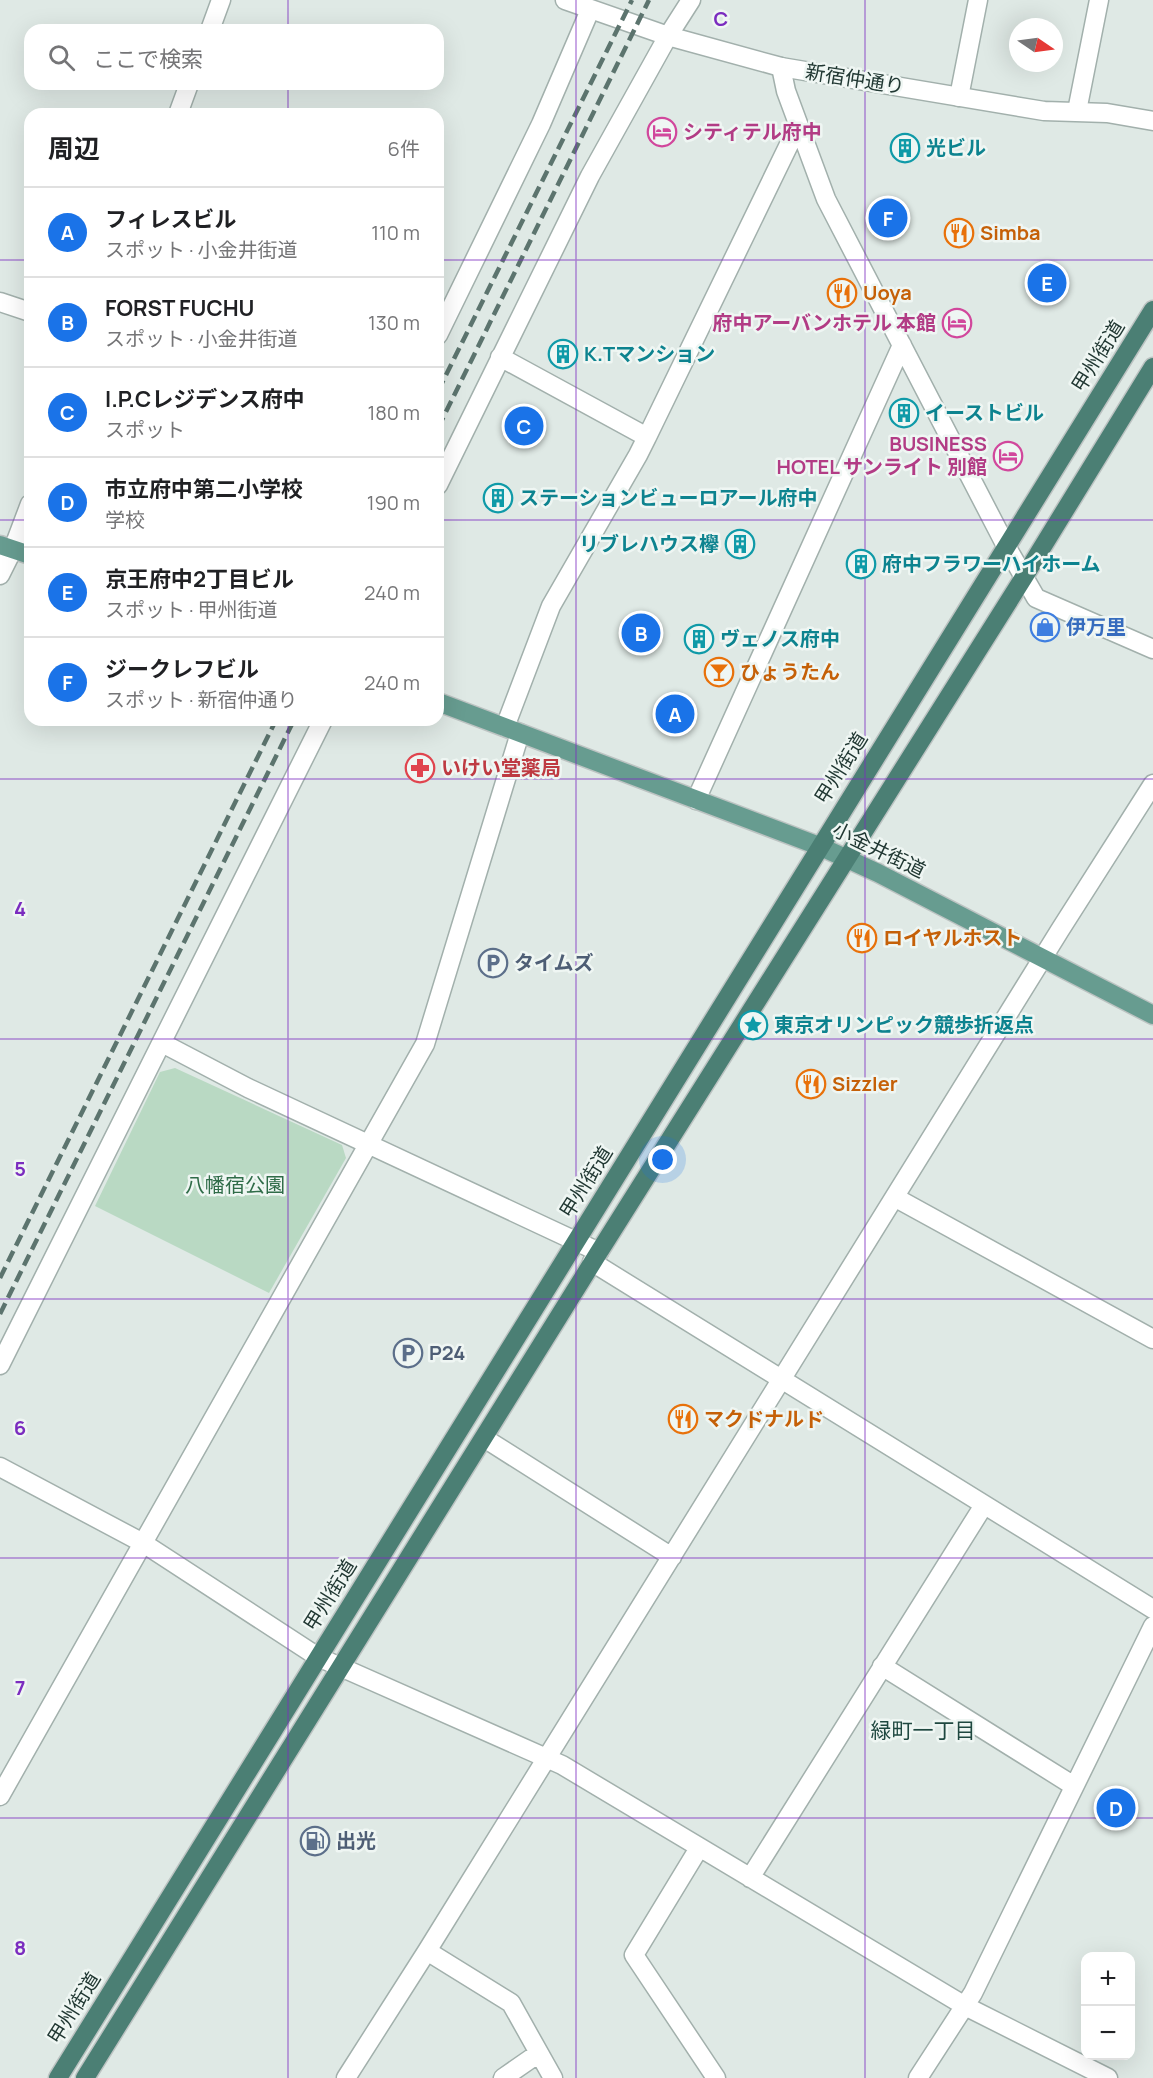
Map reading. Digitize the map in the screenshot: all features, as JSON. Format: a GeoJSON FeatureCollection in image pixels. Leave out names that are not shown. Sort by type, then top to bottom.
{"type":"FeatureCollection","features":[{"type":"Feature","properties":{"kind":"highway","name":"甲州街道"},"geometry":{"type":"LineString","coordinates":[[58,2078],[1153,310]]}},
{"type":"Feature","properties":{"kind":"highway"},"geometry":{"type":"LineString","coordinates":[[85,2078],[1153,367]]}},
{"type":"Feature","properties":{"kind":"main road","name":"小金井街道"},"geometry":{"type":"LineString","coordinates":[[444,704],[819,846],[1153,1015]]}},
{"type":"Feature","properties":{"kind":"street"},"geometry":{"type":"LineString","coordinates":[[212,24],[221,0]]}},
{"type":"Feature","properties":{"kind":"street","name":"新宿仲通り"},"geometry":{"type":"LineString","coordinates":[[565,0],[668,36],[781,67],[1044,111],[1107,112],[1153,121]]}},
{"type":"Feature","properties":{"kind":"street"},"geometry":{"type":"LineString","coordinates":[[444,473],[590,176],[668,36],[691,0]]}},
{"type":"Feature","properties":{"kind":"street"},"geometry":{"type":"LineString","coordinates":[[959,97],[978,0]]}},
{"type":"Feature","properties":{"kind":"street"},"geometry":{"type":"LineString","coordinates":[[1077,111],[1099,0]]}},
{"type":"Feature","properties":{"kind":"street"},"geometry":{"type":"LineString","coordinates":[[444,323],[541,124],[590,10]]}},
{"type":"Feature","properties":{"kind":"street"},"geometry":{"type":"LineString","coordinates":[[781,67],[786,91],[826,199],[1006,546],[1036,598],[1153,649]]}},
{"type":"Feature","properties":{"kind":"street"},"geometry":{"type":"LineString","coordinates":[[180,108],[187,90]]}},
{"type":"Feature","properties":{"kind":"street"},"geometry":{"type":"LineString","coordinates":[[0,1796],[425,1044],[550,606],[638,455],[798,126]]}},
{"type":"Feature","properties":{"kind":"street"},"geometry":{"type":"LineString","coordinates":[[0,302],[24,310]]}},
{"type":"Feature","properties":{"kind":"street"},"geometry":{"type":"LineString","coordinates":[[696,800],[902,345]]}},
{"type":"Feature","properties":{"kind":"street"},"geometry":{"type":"LineString","coordinates":[[500,357],[647,437]]}},
{"type":"Feature","properties":{"kind":"street"},"geometry":{"type":"LineString","coordinates":[[0,575],[14,550],[24,521]]}},
{"type":"Feature","properties":{"kind":"street"},"geometry":{"type":"LineString","coordinates":[[0,1365],[320,726]]}},
{"type":"Feature","properties":{"kind":"street"},"geometry":{"type":"LineString","coordinates":[[346,2078],[428,1951],[1044,958],[1151,791]]}},
{"type":"Feature","properties":{"kind":"street"},"geometry":{"type":"LineString","coordinates":[[162,1043],[248,1088],[576,1241],[596,1257],[782,1380],[1153,1610]]}},
{"type":"Feature","properties":{"kind":"street"},"geometry":{"type":"LineString","coordinates":[[896,1198],[1153,1339]]}},
{"type":"Feature","properties":{"kind":"street"},"geometry":{"type":"LineString","coordinates":[[484,1438],[672,1557]]}},
{"type":"Feature","properties":{"kind":"street"},"geometry":{"type":"LineString","coordinates":[[0,1467],[143,1543],[318,1656],[561,1765],[965,2006],[1108,2078]]}},
{"type":"Feature","properties":{"kind":"street"},"geometry":{"type":"LineString","coordinates":[[750,1878],[984,1505]]}},
{"type":"Feature","properties":{"kind":"street"},"geometry":{"type":"LineString","coordinates":[[918,2078],[965,2006],[1153,1626]]}},
{"type":"Feature","properties":{"kind":"street"},"geometry":{"type":"LineString","coordinates":[[882,1666],[1074,1786]]}},
{"type":"Feature","properties":{"kind":"street"},"geometry":{"type":"LineString","coordinates":[[699,1848],[634,1955],[716,2078]]}},
{"type":"Feature","properties":{"kind":"street"},"geometry":{"type":"LineString","coordinates":[[428,1951],[511,2003],[553,2078]]}},
{"type":"Feature","properties":{"kind":"street"},"geometry":{"type":"LineString","coordinates":[[503,2078],[540,2053]]}},
{"type":"Feature","properties":{"kind":"green space","name":"八幡宿公園"},"geometry":{"type":"Polygon","coordinates":[[[175,1068],[342,1145],[346,1158],[269,1293],[95,1206],[160,1072],[175,1068]]]}},
{"type":"Feature","properties":{"kind":"railway"},"geometry":{"type":"LineString","coordinates":[[444,379],[632,0]]}},
{"type":"Feature","properties":{"kind":"railway"},"geometry":{"type":"LineString","coordinates":[[444,416],[649,0]]}},
{"type":"Feature","properties":{"kind":"railway"},"geometry":{"type":"LineString","coordinates":[[0,1278],[273,726]]}},
{"type":"Feature","properties":{"kind":"railway"},"geometry":{"type":"LineString","coordinates":[[0,1314],[291,726]]}},
{"type":"Feature","properties":{"kind":"place","name":"シティテル府中"},"geometry":{"type":"Point","coordinates":[662,132]}},
{"type":"Feature","properties":{"kind":"place","name":"光ビル"},"geometry":{"type":"Point","coordinates":[905,148]}},
{"type":"Feature","properties":{"kind":"place","name":"ジークレフビル"},"geometry":{"type":"Point","coordinates":[888,218]}},
{"type":"Feature","properties":{"kind":"place","name":"Simba"},"geometry":{"type":"Point","coordinates":[959,233]}},
{"type":"Feature","properties":{"kind":"place","name":"京王府中2丁目ビル"},"geometry":{"type":"Point","coordinates":[1047,283]}},
{"type":"Feature","properties":{"kind":"place","name":"Uoya"},"geometry":{"type":"Point","coordinates":[842,293]}},
{"type":"Feature","properties":{"kind":"place","name":"府中アーバンホテル 本館"},"geometry":{"type":"Point","coordinates":[957,323]}},
{"type":"Feature","properties":{"kind":"place","name":"K.Tマンション"},"geometry":{"type":"Point","coordinates":[563,354]}},
{"type":"Feature","properties":{"kind":"place","name":"イーストビル"},"geometry":{"type":"Point","coordinates":[904,413]}},
{"type":"Feature","properties":{"kind":"place","name":"I.P.Cレジデンス府中"},"geometry":{"type":"Point","coordinates":[524,426]}},
{"type":"Feature","properties":{"kind":"place","name":"BUSINESS HOTEL サンライト 別館"},"geometry":{"type":"Point","coordinates":[1008,456]}},
{"type":"Feature","properties":{"kind":"place","name":"ステーションビューロアール府中"},"geometry":{"type":"Point","coordinates":[498,498]}},
{"type":"Feature","properties":{"kind":"place","name":"リブレハウス欅"},"geometry":{"type":"Point","coordinates":[740,544]}},
{"type":"Feature","properties":{"kind":"place","name":"府中フラワーハイホーム"},"geometry":{"type":"Point","coordinates":[861,564]}},
{"type":"Feature","properties":{"kind":"place","name":"伊万里"},"geometry":{"type":"Point","coordinates":[1045,627]}},
{"type":"Feature","properties":{"kind":"place","name":"FORST FUCHU"},"geometry":{"type":"Point","coordinates":[641,633]}},
{"type":"Feature","properties":{"kind":"place","name":"ヴェノス府中"},"geometry":{"type":"Point","coordinates":[699,639]}},
{"type":"Feature","properties":{"kind":"place","name":"ひょうたん"},"geometry":{"type":"Point","coordinates":[719,672]}},
{"type":"Feature","properties":{"kind":"place","name":"フィレスビル"},"geometry":{"type":"Point","coordinates":[675,714]}},
{"type":"Feature","properties":{"kind":"place","name":"いけい堂薬局"},"geometry":{"type":"Point","coordinates":[420,768]}},
{"type":"Feature","properties":{"kind":"place","name":"ロイヤルホスト"},"geometry":{"type":"Point","coordinates":[862,938]}},
{"type":"Feature","properties":{"kind":"place","name":"タイムズ"},"geometry":{"type":"Point","coordinates":[493,963]}},
{"type":"Feature","properties":{"kind":"place","name":"東京オリンピック競歩折返点"},"geometry":{"type":"Point","coordinates":[753,1025]}},
{"type":"Feature","properties":{"kind":"place","name":"Sizzler"},"geometry":{"type":"Point","coordinates":[811,1084]}},
{"type":"Feature","properties":{"kind":"place","name":"P24"},"geometry":{"type":"Point","coordinates":[408,1353]}},
{"type":"Feature","properties":{"kind":"place","name":"マクドナルド"},"geometry":{"type":"Point","coordinates":[683,1419]}},
{"type":"Feature","properties":{"kind":"place","name":"市立府中第二小学校"},"geometry":{"type":"Point","coordinates":[1116,1808]}},
{"type":"Feature","properties":{"kind":"place","name":"出光"},"geometry":{"type":"Point","coordinates":[315,1841]}},
{"type":"Feature","properties":{"kind":"district","name":"緑町一丁目"},"geometry":{"type":"Point","coordinates":[923,1731]}}]}
